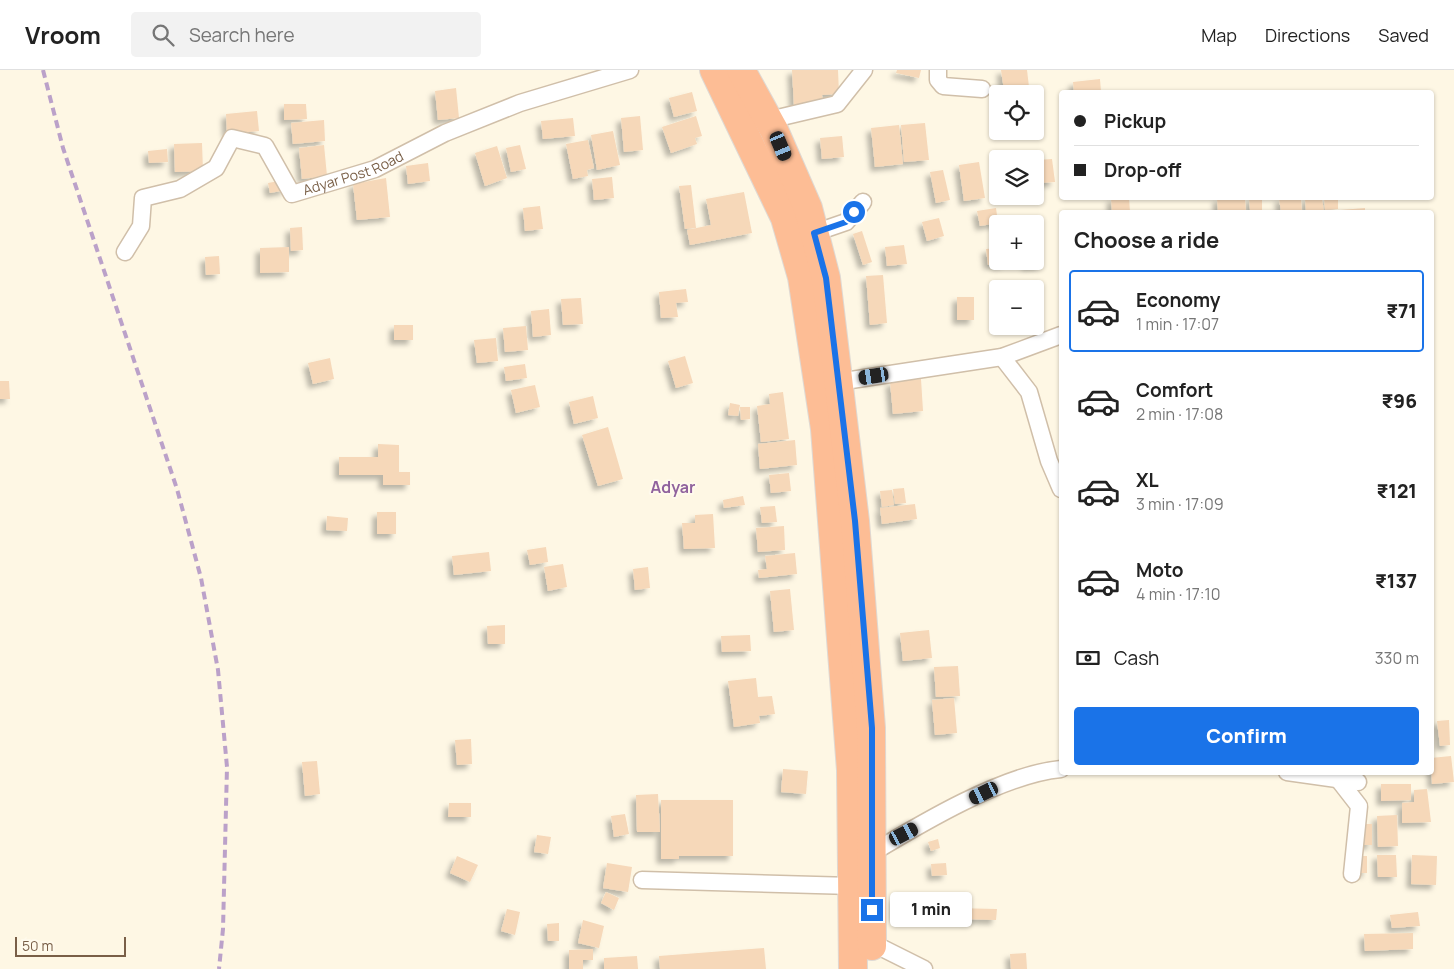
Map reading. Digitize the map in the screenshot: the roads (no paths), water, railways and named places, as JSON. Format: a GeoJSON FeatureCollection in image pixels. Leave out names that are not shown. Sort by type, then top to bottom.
{"type":"FeatureCollection","features":[{"type":"Feature","properties":{"kind":"highway"},"geometry":{"type":"LineString","coordinates":[[714,70],[785,218],[802,278],[825,429],[851,770],[853,969]]}},
{"type":"Feature","properties":{"kind":"highway"},"geometry":{"type":"LineString","coordinates":[[742,70],[769,120],[808,208],[826,278],[855,521],[872,728],[872,956]]}},
{"type":"Feature","properties":{"kind":"street","name":"Adyar Post Road"},"geometry":{"type":"LineString","coordinates":[[125,252],[141,226],[143,198],[180,189],[216,168],[232,138],[265,146],[292,194],[375,169],[445,133],[520,103],[630,70]]}},
{"type":"Feature","properties":{"kind":"street"},"geometry":{"type":"LineString","coordinates":[[769,120],[838,104],[864,70]]}},
{"type":"Feature","properties":{"kind":"street"},"geometry":{"type":"LineString","coordinates":[[938,70],[938,80],[943,86],[982,89]]}},
{"type":"Feature","properties":{"kind":"street"},"geometry":{"type":"LineString","coordinates":[[814,233],[846,222],[863,202]]}},
{"type":"Feature","properties":{"kind":"street"},"geometry":{"type":"LineString","coordinates":[[838,382],[1002,357],[1059,336]]}},
{"type":"Feature","properties":{"kind":"street"},"geometry":{"type":"LineString","coordinates":[[1002,357],[1029,392],[1049,461],[1059,484]]}},
{"type":"Feature","properties":{"kind":"street"},"geometry":{"type":"LineString","coordinates":[[872,853],[904,834],[998,786],[1041,770],[1059,769]]}},
{"type":"Feature","properties":{"kind":"street"},"geometry":{"type":"LineString","coordinates":[[1309,775],[1358,782]]}},
{"type":"Feature","properties":{"kind":"street"},"geometry":{"type":"LineString","coordinates":[[1338,779],[1359,806],[1352,874]]}},
{"type":"Feature","properties":{"kind":"street"},"geometry":{"type":"LineString","coordinates":[[642,880],[852,886]]}},
{"type":"Feature","properties":{"kind":"street"},"geometry":{"type":"LineString","coordinates":[[872,956],[924,969]]}},
{"type":"Feature","properties":{"kind":"railway"},"geometry":{"type":"LineString","coordinates":[[43,70],[63,148],[177,489],[201,578],[218,670],[227,767],[223,929],[219,969]]}},
{"type":"Feature","properties":{"kind":"district","name":"Adyar"},"geometry":{"type":"Point","coordinates":[673,487]}}]}
